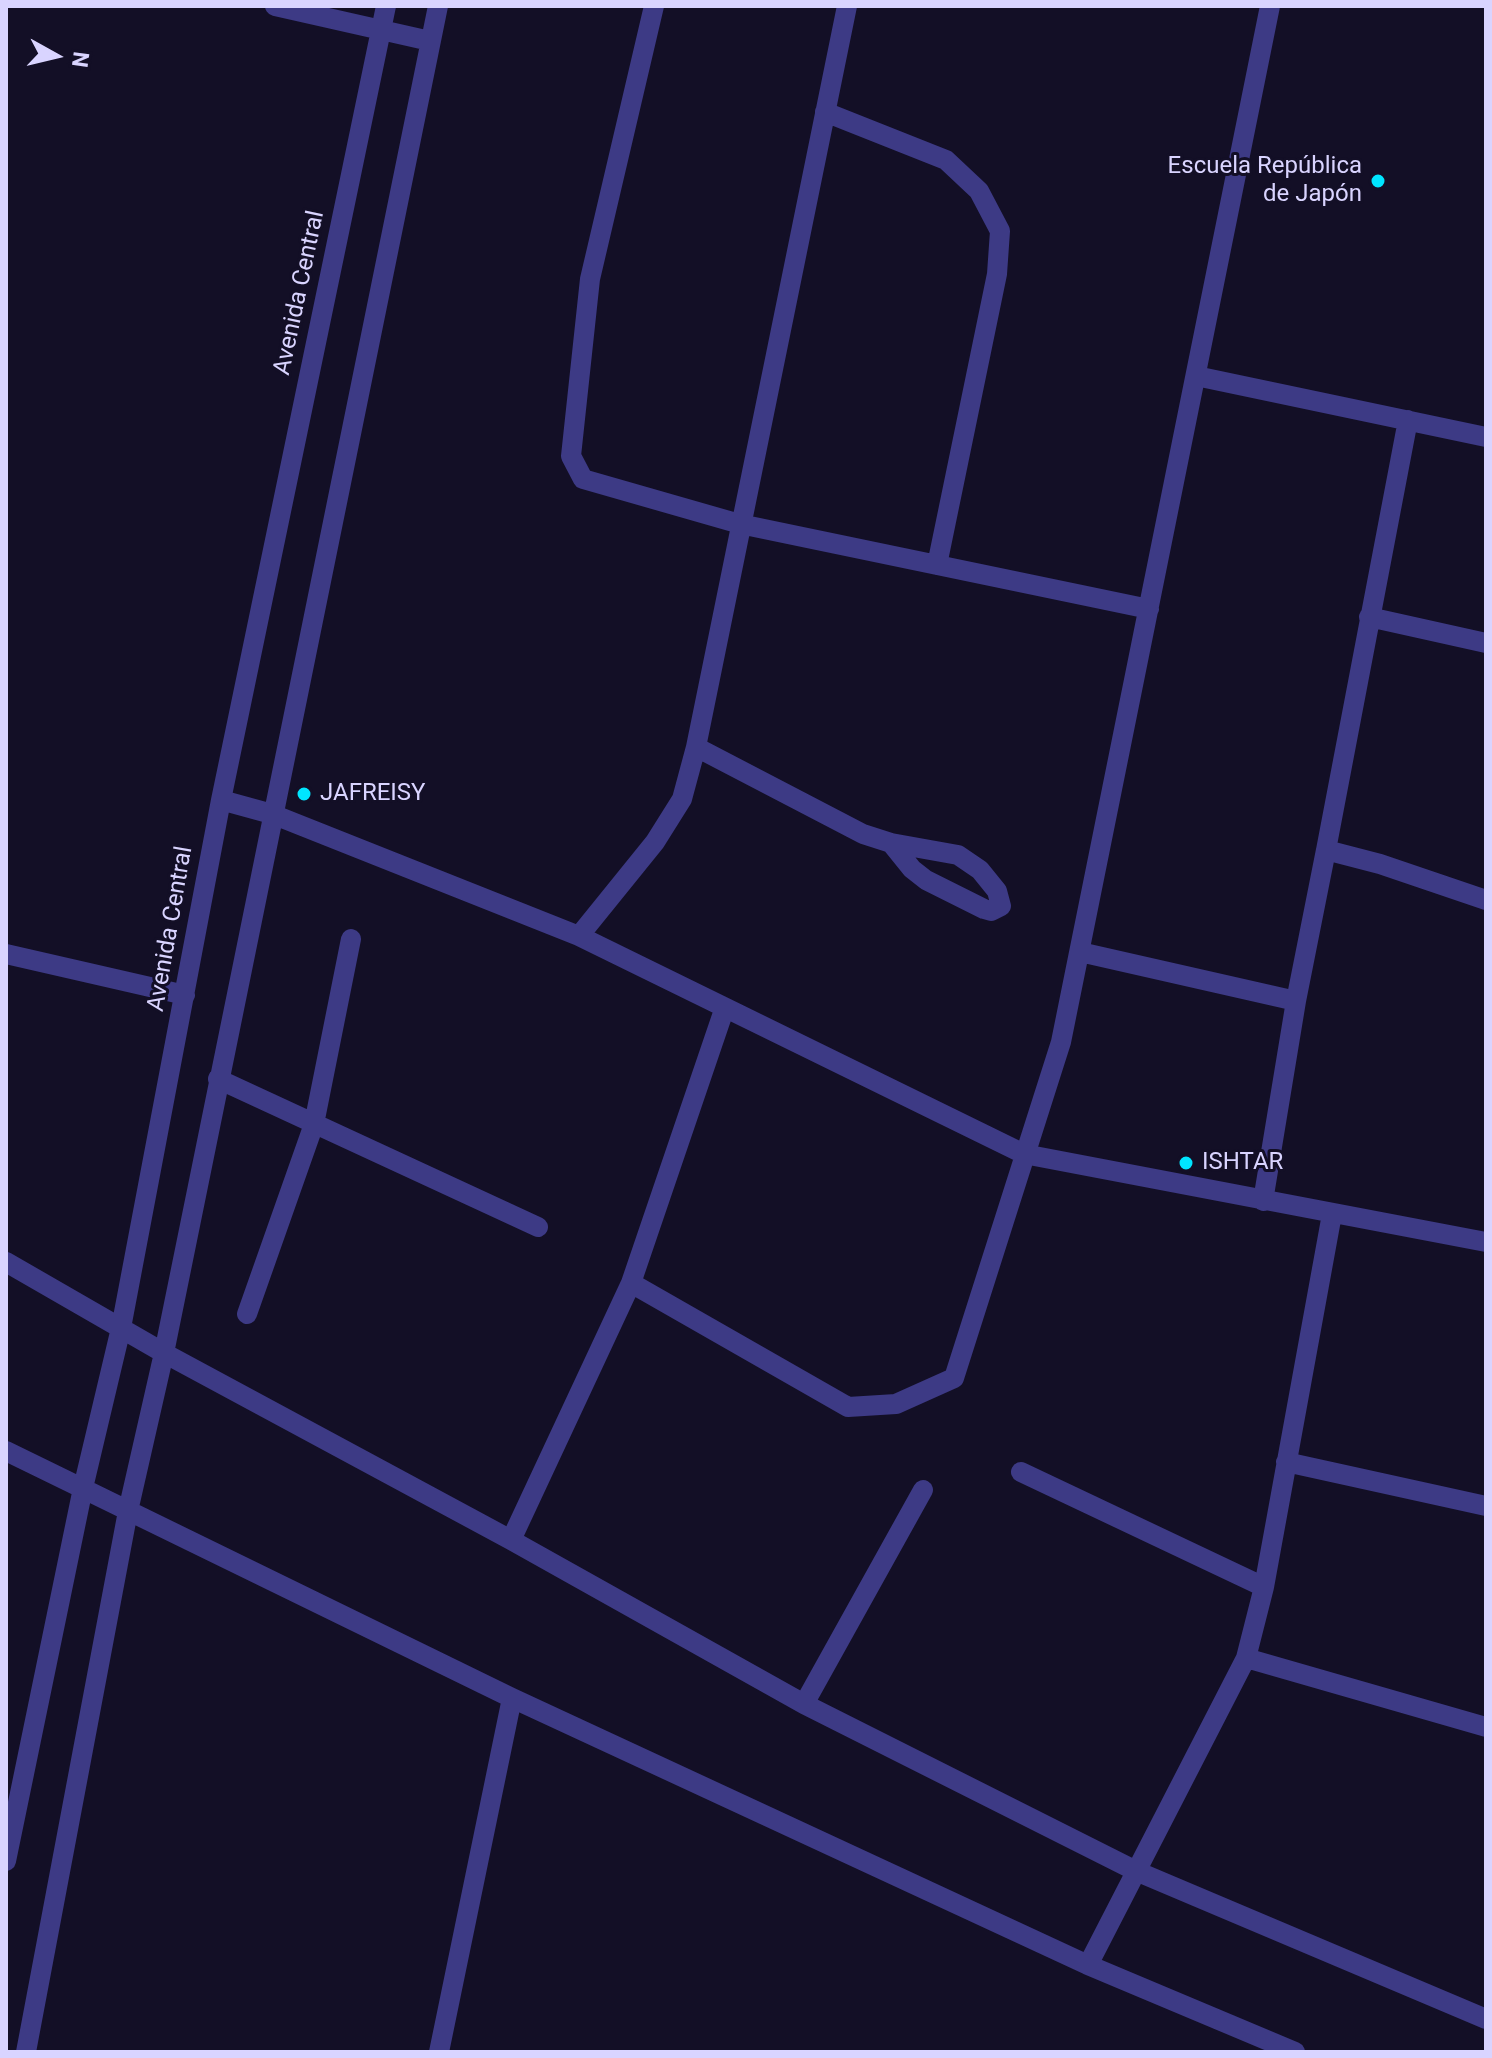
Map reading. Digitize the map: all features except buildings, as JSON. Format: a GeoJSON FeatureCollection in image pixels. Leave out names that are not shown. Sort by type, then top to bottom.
{"type":"FeatureCollection","features":[{"type":"Feature","properties":{"kind":"street"},"geometry":{"type":"LineString","coordinates":[[275,6],[430,41]]}},
{"type":"Feature","properties":{"kind":"street","name":"Avenida Central"},"geometry":{"type":"LineString","coordinates":[[6,1861],[83,1488],[121,1328],[221,800],[386,6]]}},
{"type":"Feature","properties":{"kind":"street"},"geometry":{"type":"LineString","coordinates":[[26,2052],[128,1511],[164,1353],[438,6]]}},
{"type":"Feature","properties":{"kind":"street"},"geometry":{"type":"LineString","coordinates":[[654,6],[590,279],[571,456],[583,479],[740,524],[1149,609]]}},
{"type":"Feature","properties":{"kind":"street"},"geometry":{"type":"LineString","coordinates":[[579,936],[655,842],[682,799],[696,747],[847,6]]}},
{"type":"Feature","properties":{"kind":"street"},"geometry":{"type":"LineString","coordinates":[[631,1283],[848,1407],[896,1404],[954,1378],[1061,1042],[1270,6]]}},
{"type":"Feature","properties":{"kind":"street"},"geometry":{"type":"LineString","coordinates":[[825,112],[946,160],[979,191],[1000,231],[997,274],[937,565]]}},
{"type":"Feature","properties":{"kind":"street"},"geometry":{"type":"LineString","coordinates":[[1196,376],[1486,437]]}},
{"type":"Feature","properties":{"kind":"street"},"geometry":{"type":"LineString","coordinates":[[1263,1201],[1296,1001],[1408,420]]}},
{"type":"Feature","properties":{"kind":"street"},"geometry":{"type":"LineString","coordinates":[[1369,617],[1486,643]]}},
{"type":"Feature","properties":{"kind":"street"},"geometry":{"type":"LineString","coordinates":[[696,747],[863,834],[891,843],[941,851],[971,862],[997,891],[1001,906],[991,911],[984,909],[926,880],[912,869],[891,843]]}},
{"type":"Feature","properties":{"kind":"street"},"geometry":{"type":"LineString","coordinates":[[221,800],[272,814],[579,936],[724,1010],[1024,1154],[1486,1242]]}},
{"type":"Feature","properties":{"kind":"street"},"geometry":{"type":"LineString","coordinates":[[1326,850],[1380,864],[1486,900]]}},
{"type":"Feature","properties":{"kind":"street"},"geometry":{"type":"LineString","coordinates":[[247,1314],[314,1124],[351,939]]}},
{"type":"Feature","properties":{"kind":"street"},"geometry":{"type":"LineString","coordinates":[[1080,952],[1296,1001]]}},
{"type":"Feature","properties":{"kind":"street"},"geometry":{"type":"LineString","coordinates":[[6,954],[185,995]]}},
{"type":"Feature","properties":{"kind":"street"},"geometry":{"type":"LineString","coordinates":[[511,1540],[631,1283],[724,1010]]}},
{"type":"Feature","properties":{"kind":"street"},"geometry":{"type":"LineString","coordinates":[[218,1079],[538,1227]]}},
{"type":"Feature","properties":{"kind":"street"},"geometry":{"type":"LineString","coordinates":[[1088,1965],[1246,1658],[1264,1587],[1332,1214]]}},
{"type":"Feature","properties":{"kind":"street"},"geometry":{"type":"LineString","coordinates":[[6,1262],[164,1353],[511,1540],[804,1704],[1136,1871],[1486,2019]]}},
{"type":"Feature","properties":{"kind":"street"},"geometry":{"type":"LineString","coordinates":[[6,1451],[512,1698],[1088,1965],[1295,2052]]}},
{"type":"Feature","properties":{"kind":"street"},"geometry":{"type":"LineString","coordinates":[[1286,1462],[1486,1506]]}},
{"type":"Feature","properties":{"kind":"street"},"geometry":{"type":"LineString","coordinates":[[1021,1472],[1264,1587]]}},
{"type":"Feature","properties":{"kind":"street"},"geometry":{"type":"LineString","coordinates":[[804,1704],[923,1490]]}},
{"type":"Feature","properties":{"kind":"street"},"geometry":{"type":"LineString","coordinates":[[1246,1658],[1486,1727]]}},
{"type":"Feature","properties":{"kind":"street"},"geometry":{"type":"LineString","coordinates":[[439,2052],[512,1698]]}},
{"type":"Feature","properties":{"kind":"place","name":"Escuela República de Japón"},"geometry":{"type":"Point","coordinates":[1378,181]}},
{"type":"Feature","properties":{"kind":"place","name":"JAFREISY"},"geometry":{"type":"Point","coordinates":[304,794]}},
{"type":"Feature","properties":{"kind":"place","name":"ISHTAR"},"geometry":{"type":"Point","coordinates":[1186,1163]}}]}
